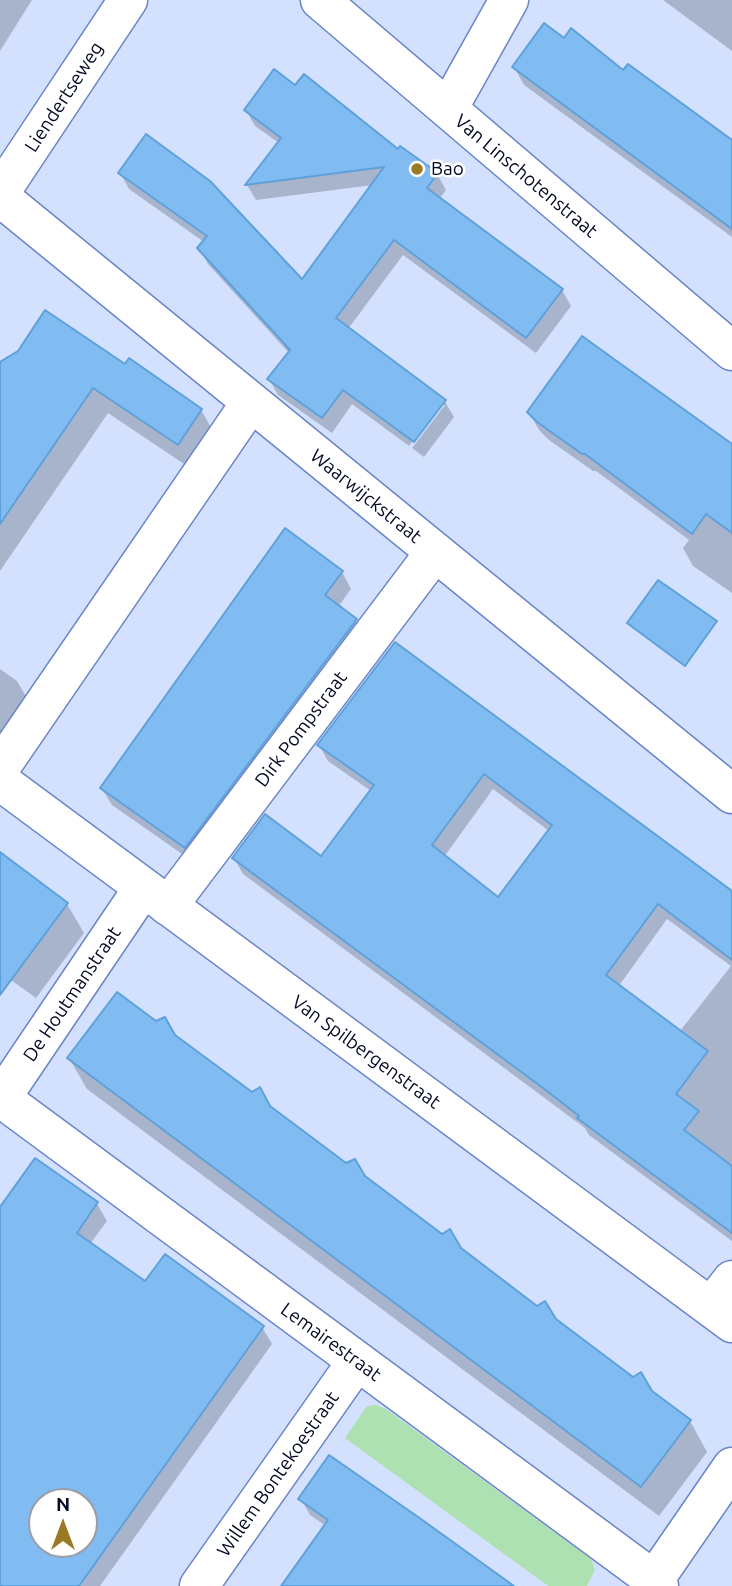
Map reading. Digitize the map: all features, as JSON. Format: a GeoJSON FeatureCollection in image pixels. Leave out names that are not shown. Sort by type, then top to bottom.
{"type":"FeatureCollection","features":[{"type":"Feature","properties":{"kind":"street","name":"Liendertseweg"},"geometry":{"type":"LineString","coordinates":[[0,195],[128,0]]}},
{"type":"Feature","properties":{"kind":"street","name":"Van Linschotenstraat"},"geometry":{"type":"LineString","coordinates":[[320,0],[732,351]]}},
{"type":"Feature","properties":{"kind":"street"},"geometry":{"type":"LineString","coordinates":[[448,109],[509,0]]}},
{"type":"Feature","properties":{"kind":"street","name":"Waarwijckstraat"},"geometry":{"type":"LineString","coordinates":[[0,195],[732,794]]}},
{"type":"Feature","properties":{"kind":"street"},"geometry":{"type":"LineString","coordinates":[[0,768],[251,402]]}},
{"type":"Feature","properties":{"kind":"street","name":"Dirk Pompstraat"},"geometry":{"type":"LineString","coordinates":[[155,897],[435,552]]}},
{"type":"Feature","properties":{"kind":"street","name":"Van Spilbergenstraat"},"geometry":{"type":"LineString","coordinates":[[0,781],[155,897],[725,1304]]}},
{"type":"Feature","properties":{"kind":"street","name":"De Houtmanstraat"},"geometry":{"type":"LineString","coordinates":[[1,1099],[155,897]]}},
{"type":"Feature","properties":{"kind":"street","name":"Lemairestraat"},"geometry":{"type":"LineString","coordinates":[[1,1099],[654,1584]]}},
{"type":"Feature","properties":{"kind":"street","name":"Willem Bontekoestraat"},"geometry":{"type":"LineString","coordinates":[[199,1586],[357,1361]]}},
{"type":"Feature","properties":{"kind":"street"},"geometry":{"type":"LineString","coordinates":[[654,1584],[732,1467]]}},
{"type":"Feature","properties":{"kind":"green space"},"geometry":{"type":"Polygon","coordinates":[[[376,1405],[386,1409],[591,1559],[595,1570],[587,1586],[548,1586],[345,1438],[367,1406],[376,1405]]]}},
{"type":"Feature","properties":{"kind":"building"},"geometry":{"type":"Polygon","coordinates":[[[544,23],[564,38],[571,28],[623,70],[628,64],[732,140],[732,229],[512,67],[544,23]]]}},
{"type":"Feature","properties":{"kind":"building"},"geometry":{"type":"Polygon","coordinates":[[[274,69],[295,85],[304,74],[398,149],[400,146],[438,173],[427,188],[563,289],[526,338],[394,240],[336,318],[446,400],[414,442],[343,390],[322,418],[267,379],[290,350],[197,248],[207,236],[118,173],[146,134],[210,181],[302,279],[384,167],[245,185],[281,138],[244,110],[274,69]]]}},
{"type":"Feature","properties":{"kind":"building"},"geometry":{"type":"Polygon","coordinates":[[[45,310],[125,364],[129,358],[202,409],[178,445],[93,388],[0,524],[0,362],[18,351],[45,310]]]}},
{"type":"Feature","properties":{"kind":"building"},"geometry":{"type":"Polygon","coordinates":[[[582,336],[732,444],[732,533],[706,514],[692,534],[527,412],[582,336]]]}},
{"type":"Feature","properties":{"kind":"building"},"geometry":{"type":"Polygon","coordinates":[[[285,528],[343,571],[325,595],[357,619],[185,848],[100,788],[285,528]]]}},
{"type":"Feature","properties":{"kind":"building"},"geometry":{"type":"Polygon","coordinates":[[[658,580],[717,621],[685,666],[627,623],[658,580]]]}},
{"type":"Feature","properties":{"kind":"building"},"geometry":{"type":"Polygon","coordinates":[[[395,642],[732,891],[732,960],[658,904],[606,975],[708,1051],[676,1094],[699,1111],[684,1130],[732,1166],[732,1233],[577,1118],[579,1116],[543,1088],[232,858],[265,814],[321,856],[374,785],[317,745],[395,642]],[[484,774],[432,845],[498,897],[552,825],[484,774]]]}},
{"type":"Feature","properties":{"kind":"building"},"geometry":{"type":"Polygon","coordinates":[[[0,852],[68,903],[0,995],[0,852]]]}},
{"type":"Feature","properties":{"kind":"building"},"geometry":{"type":"Polygon","coordinates":[[[117,992],[156,1021],[165,1017],[175,1035],[252,1092],[260,1087],[270,1106],[346,1163],[355,1159],[365,1176],[442,1234],[450,1229],[461,1248],[537,1306],[545,1301],[556,1319],[633,1377],[641,1372],[652,1391],[691,1420],[641,1487],[67,1058],[117,992]]]}},
{"type":"Feature","properties":{"kind":"building"},"geometry":{"type":"Polygon","coordinates":[[[35,1158],[98,1202],[77,1233],[145,1281],[165,1254],[264,1326],[79,1586],[0,1586],[0,1207],[35,1158]]]}},
{"type":"Feature","properties":{"kind":"building"},"geometry":{"type":"Polygon","coordinates":[[[329,1455],[514,1586],[281,1586],[328,1520],[298,1499],[329,1455]]]}},
{"type":"Feature","properties":{"kind":"place","name":"Bao"},"geometry":{"type":"Point","coordinates":[417,169]}}]}
